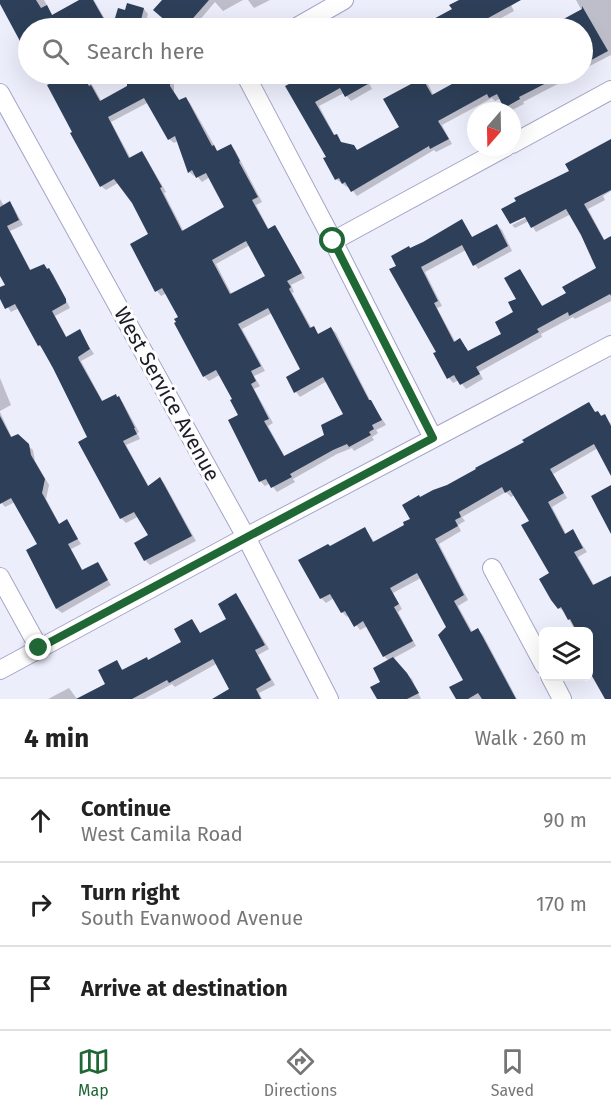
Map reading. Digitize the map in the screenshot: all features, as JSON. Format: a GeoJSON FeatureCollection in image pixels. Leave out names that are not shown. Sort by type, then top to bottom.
{"type":"FeatureCollection","features":[{"type":"Feature","properties":{"kind":"street"},"geometry":{"type":"LineString","coordinates":[[312,18],[344,0]]}},
{"type":"Feature","properties":{"kind":"street"},"geometry":{"type":"LineString","coordinates":[[250,84],[433,438]]}},
{"type":"Feature","properties":{"kind":"street"},"geometry":{"type":"LineString","coordinates":[[521,139],[611,90]]}},
{"type":"Feature","properties":{"kind":"street","name":"West Service Avenue"},"geometry":{"type":"LineString","coordinates":[[0,93],[246,537],[328,699]]}},
{"type":"Feature","properties":{"kind":"street"},"geometry":{"type":"LineString","coordinates":[[333,241],[489,156]]}},
{"type":"Feature","properties":{"kind":"street"},"geometry":{"type":"LineString","coordinates":[[0,670],[246,537],[611,345]]}},
{"type":"Feature","properties":{"kind":"street"},"geometry":{"type":"LineString","coordinates":[[492,568],[539,657]]}},
{"type":"Feature","properties":{"kind":"street"},"geometry":{"type":"LineString","coordinates":[[0,577],[39,648]]}},
{"type":"Feature","properties":{"kind":"street"},"geometry":{"type":"LineString","coordinates":[[553,681],[562,699]]}},
{"type":"Feature","properties":{"kind":"building"},"geometry":{"type":"Polygon","coordinates":[[[0,0],[36,0],[41,8],[47,5],[52,15],[79,0],[93,0],[103,18],[18,18],[18,37],[0,0]]]}},
{"type":"Feature","properties":{"kind":"building"},"geometry":{"type":"Polygon","coordinates":[[[162,0],[209,0],[193,18],[162,18],[153,10],[162,0]]]}},
{"type":"Feature","properties":{"kind":"building"},"geometry":{"type":"Polygon","coordinates":[[[459,0],[521,0],[488,18],[435,18],[452,9],[449,5],[459,0]]]}},
{"type":"Feature","properties":{"kind":"building"},"geometry":{"type":"Polygon","coordinates":[[[127,3],[144,8],[142,18],[115,18],[118,8],[125,10],[127,3]]]}},
{"type":"Feature","properties":{"kind":"building"},"geometry":{"type":"Polygon","coordinates":[[[582,6],[589,18],[565,18],[582,9],[582,6]]]}},
{"type":"Feature","properties":{"kind":"building"},"geometry":{"type":"Polygon","coordinates":[[[593,25],[608,51],[593,59],[593,25]]]}},
{"type":"Feature","properties":{"kind":"building"},"geometry":{"type":"Polygon","coordinates":[[[88,84],[91,85],[100,101],[127,84],[170,84],[179,100],[186,97],[212,146],[214,145],[217,151],[231,144],[258,197],[252,200],[268,229],[275,225],[302,273],[287,281],[310,328],[314,326],[318,334],[331,327],[382,420],[372,425],[374,429],[369,432],[371,435],[349,447],[347,444],[333,450],[290,474],[292,477],[271,488],[266,479],[259,482],[228,420],[238,415],[230,400],[232,399],[216,370],[203,377],[174,323],[176,322],[174,319],[178,317],[162,288],[155,292],[130,244],[148,234],[132,203],[114,179],[100,187],[47,85],[88,84]],[[144,98],[108,117],[129,158],[142,151],[182,231],[224,207],[206,173],[196,178],[192,170],[188,173],[175,136],[168,140],[144,98]],[[246,241],[212,260],[230,294],[265,276],[246,241]],[[268,308],[238,324],[261,366],[251,371],[256,381],[251,384],[269,419],[264,421],[284,456],[324,435],[321,425],[343,414],[323,377],[294,393],[286,377],[300,369],[268,308]]]}},
{"type":"Feature","properties":{"kind":"building"},"geometry":{"type":"Polygon","coordinates":[[[289,84],[368,84],[345,97],[340,88],[315,102],[334,135],[337,134],[341,142],[354,145],[357,150],[399,127],[383,99],[411,84],[426,84],[432,95],[452,84],[544,84],[519,97],[520,99],[515,102],[501,102],[497,94],[489,98],[487,94],[472,102],[467,102],[467,105],[438,121],[449,139],[430,149],[429,146],[351,192],[345,182],[342,184],[339,178],[335,180],[323,158],[326,157],[285,86],[289,84]]]}},
{"type":"Feature","properties":{"kind":"building"},"geometry":{"type":"Polygon","coordinates":[[[611,139],[611,190],[584,204],[604,240],[611,236],[611,296],[610,294],[569,316],[568,312],[537,329],[539,332],[476,367],[480,374],[460,385],[454,375],[447,379],[433,353],[436,352],[389,269],[396,266],[391,256],[409,246],[410,248],[423,242],[462,219],[472,237],[497,224],[508,246],[473,266],[462,245],[421,267],[438,301],[434,303],[454,342],[460,338],[468,351],[501,334],[495,322],[513,312],[508,302],[516,299],[504,278],[520,269],[542,306],[566,293],[562,287],[596,268],[566,209],[531,228],[525,217],[510,224],[501,209],[516,201],[514,198],[569,171],[565,164],[611,139]]]}},
{"type":"Feature","properties":{"kind":"building"},"geometry":{"type":"Polygon","coordinates":[[[10,201],[19,220],[7,226],[30,270],[44,264],[47,269],[49,268],[66,299],[66,303],[52,311],[66,337],[80,329],[90,349],[78,357],[79,360],[102,401],[116,394],[117,397],[119,396],[137,434],[123,441],[148,486],[160,477],[192,536],[144,561],[134,543],[148,535],[134,512],[120,519],[78,442],[87,437],[53,368],[15,304],[5,309],[0,299],[0,287],[5,285],[0,276],[0,207],[10,201]]]}},
{"type":"Feature","properties":{"kind":"building"},"geometry":{"type":"Polygon","coordinates":[[[589,402],[595,412],[598,411],[601,416],[605,414],[611,426],[611,476],[594,444],[550,469],[564,493],[548,502],[565,534],[573,529],[583,548],[574,552],[593,585],[611,576],[611,699],[605,699],[593,678],[593,627],[574,627],[561,607],[558,609],[551,600],[539,579],[549,573],[521,525],[529,521],[510,490],[505,493],[502,487],[459,512],[461,517],[455,520],[458,526],[435,539],[464,595],[454,601],[471,632],[478,628],[516,699],[482,699],[478,693],[468,699],[456,699],[449,687],[463,680],[438,635],[446,627],[417,573],[390,588],[399,604],[394,607],[413,641],[383,657],[363,621],[354,627],[345,611],[341,613],[330,594],[320,599],[298,560],[365,527],[373,542],[404,525],[403,522],[410,519],[402,505],[419,495],[420,497],[447,485],[524,442],[522,440],[589,402]]]}},
{"type":"Feature","properties":{"kind":"building"},"geometry":{"type":"Polygon","coordinates":[[[0,416],[11,437],[18,434],[29,444],[31,455],[45,479],[42,493],[59,524],[67,519],[78,539],[68,544],[82,570],[98,562],[108,580],[56,609],[26,550],[37,544],[11,498],[0,504],[0,416]]]}},
{"type":"Feature","properties":{"kind":"building"},"geometry":{"type":"Polygon","coordinates":[[[611,485],[611,534],[591,496],[611,485]]]}},
{"type":"Feature","properties":{"kind":"building"},"geometry":{"type":"Polygon","coordinates":[[[236,593],[265,645],[255,650],[271,680],[256,689],[261,699],[212,699],[229,689],[213,659],[169,683],[167,680],[132,699],[76,699],[105,684],[98,670],[117,660],[122,670],[147,657],[148,660],[181,642],[174,629],[192,619],[200,633],[226,619],[218,604],[236,593]]]}},
{"type":"Feature","properties":{"kind":"building"},"geometry":{"type":"Polygon","coordinates":[[[393,657],[407,673],[419,693],[407,699],[377,699],[370,687],[380,682],[373,668],[393,657]]]}},
{"type":"Feature","properties":{"kind":"route"},"geometry":{"type":"LineString","coordinates":[[39,648],[433,438],[333,241]]}}]}
